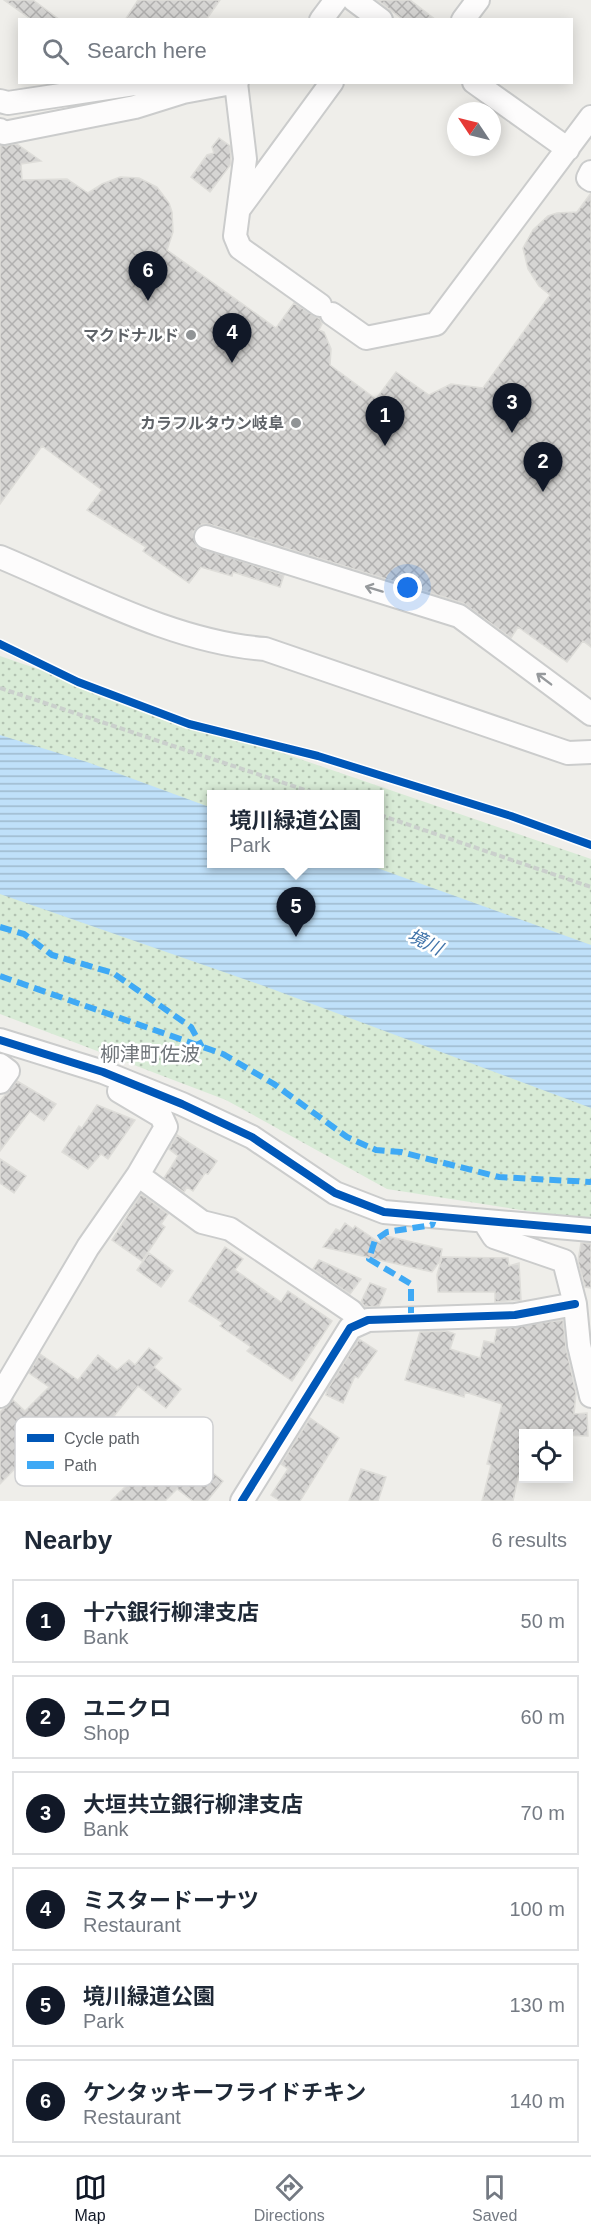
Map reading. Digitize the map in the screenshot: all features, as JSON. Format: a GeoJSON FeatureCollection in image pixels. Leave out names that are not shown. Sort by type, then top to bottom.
{"type":"FeatureCollection","features":[{"type":"Feature","properties":{"kind":"street"},"geometry":{"type":"LineString","coordinates":[[322,18],[336,0]]}},
{"type":"Feature","properties":{"kind":"street"},"geometry":{"type":"LineString","coordinates":[[354,0],[379,18]]}},
{"type":"Feature","properties":{"kind":"street"},"geometry":{"type":"LineString","coordinates":[[464,18],[478,0]]}},
{"type":"Feature","properties":{"kind":"street"},"geometry":{"type":"LineString","coordinates":[[0,101],[8,103],[134,84],[175,91]]}},
{"type":"Feature","properties":{"kind":"street"},"geometry":{"type":"LineString","coordinates":[[0,112],[39,114],[228,84]]}},
{"type":"Feature","properties":{"kind":"street"},"geometry":{"type":"LineString","coordinates":[[236,84],[245,159],[235,236],[240,248],[366,338],[436,324],[591,117]]}},
{"type":"Feature","properties":{"kind":"street"},"geometry":{"type":"LineString","coordinates":[[238,210],[331,84]]}},
{"type":"Feature","properties":{"kind":"street"},"geometry":{"type":"LineString","coordinates":[[477,84],[568,149]]}},
{"type":"Feature","properties":{"kind":"street"},"geometry":{"type":"LineString","coordinates":[[0,132],[135,108],[175,91]]}},
{"type":"Feature","properties":{"kind":"street"},"geometry":{"type":"LineString","coordinates":[[0,132],[14,135],[48,133],[131,120],[175,91]]}},
{"type":"Feature","properties":{"kind":"street"},"geometry":{"type":"LineString","coordinates":[[591,172],[588,178],[591,180]]}},
{"type":"Feature","properties":{"kind":"street"},"geometry":{"type":"LineString","coordinates":[[206,537],[459,615],[580,699],[591,714]]}},
{"type":"Feature","properties":{"kind":"street"},"geometry":{"type":"LineString","coordinates":[[0,557],[178,632],[214,643],[265,649],[568,753],[591,752]]}},
{"type":"Feature","properties":{"kind":"street"},"geometry":{"type":"LineString","coordinates":[[0,1040],[103,1072],[182,1104],[252,1137],[335,1193],[384,1212],[485,1223],[591,1230]]}},
{"type":"Feature","properties":{"kind":"street"},"geometry":{"type":"LineString","coordinates":[[0,1065],[8,1071],[0,1082]]}},
{"type":"Feature","properties":{"kind":"street"},"geometry":{"type":"LineString","coordinates":[[0,1396],[88,1247],[138,1175],[166,1126],[161,1116],[99,1079],[103,1072]]}},
{"type":"Feature","properties":{"kind":"street"},"geometry":{"type":"LineString","coordinates":[[138,1175],[202,1222],[230,1228],[351,1311],[361,1323]]}},
{"type":"Feature","properties":{"kind":"street"},"geometry":{"type":"LineString","coordinates":[[485,1223],[494,1238],[564,1261],[575,1304],[579,1345],[591,1396]]}},
{"type":"Feature","properties":{"kind":"street"},"geometry":{"type":"LineString","coordinates":[[242,1501],[350,1328],[368,1320],[515,1315],[575,1304]]}},
{"type":"Feature","properties":{"kind":"path"},"geometry":{"type":"LineString","coordinates":[[0,688],[302,790]]}},
{"type":"Feature","properties":{"kind":"path"},"geometry":{"type":"LineString","coordinates":[[384,816],[591,887]]}},
{"type":"Feature","properties":{"kind":"green space"},"geometry":{"type":"Polygon","coordinates":[[[0,656],[591,859],[591,1221],[387,1189],[226,1100],[0,1014],[0,656]]]}},
{"type":"Feature","properties":{"kind":"water","name":"境川"},"geometry":{"type":"Polygon","coordinates":[[[0,735],[87,762],[207,806],[207,868],[377,868],[591,945],[591,1108],[264,986],[0,894],[0,735]]]}},
{"type":"Feature","properties":{"kind":"building"},"geometry":{"type":"Polygon","coordinates":[[[4,0],[33,0],[57,18],[29,18],[4,0]]]}},
{"type":"Feature","properties":{"kind":"building"},"geometry":{"type":"Polygon","coordinates":[[[138,0],[220,0],[207,18],[126,18],[138,0]]]}},
{"type":"Feature","properties":{"kind":"building"},"geometry":{"type":"Polygon","coordinates":[[[377,0],[410,0],[433,18],[401,18],[377,0]]]}},
{"type":"Feature","properties":{"kind":"building"},"geometry":{"type":"Polygon","coordinates":[[[219,138],[230,146],[231,164],[210,192],[191,177],[207,155],[214,153],[212,147],[219,138]]]}},
{"type":"Feature","properties":{"kind":"building","name":"カラフルタウン岐阜"},"geometry":{"type":"Polygon","coordinates":[[[17,144],[41,161],[21,164],[22,180],[67,179],[88,193],[120,177],[139,178],[157,187],[169,203],[172,212],[173,232],[167,250],[276,328],[294,303],[320,319],[322,324],[319,330],[324,332],[331,349],[330,365],[376,399],[396,372],[429,395],[451,384],[483,388],[550,295],[539,286],[528,269],[523,248],[533,230],[548,216],[577,212],[591,193],[591,647],[583,641],[567,662],[518,627],[511,638],[463,603],[209,524],[202,524],[193,532],[197,547],[284,575],[280,587],[233,572],[232,576],[201,567],[189,583],[143,551],[146,547],[87,510],[102,490],[42,446],[0,504],[0,146],[17,144]]]}},
{"type":"Feature","properties":{"kind":"building"},"geometry":{"type":"Polygon","coordinates":[[[17,1081],[56,1104],[44,1121],[30,1111],[0,1151],[0,1101],[17,1081]]]}},
{"type":"Feature","properties":{"kind":"building"},"geometry":{"type":"Polygon","coordinates":[[[97,1105],[135,1120],[108,1159],[101,1154],[88,1169],[62,1152],[79,1126],[82,1128],[97,1105]]]}},
{"type":"Feature","properties":{"kind":"building"},"geometry":{"type":"Polygon","coordinates":[[[177,1135],[217,1161],[208,1174],[205,1173],[193,1191],[187,1187],[184,1192],[164,1178],[178,1156],[169,1149],[177,1135]]]}},
{"type":"Feature","properties":{"kind":"building"},"geometry":{"type":"Polygon","coordinates":[[[0,1159],[26,1176],[14,1193],[0,1183],[0,1159]]]}},
{"type":"Feature","properties":{"kind":"building"},"geometry":{"type":"Polygon","coordinates":[[[141,1194],[168,1214],[161,1224],[165,1227],[142,1261],[112,1240],[141,1194]]]}},
{"type":"Feature","properties":{"kind":"building"},"geometry":{"type":"Polygon","coordinates":[[[345,1223],[353,1229],[355,1226],[380,1243],[382,1235],[442,1249],[440,1261],[432,1272],[323,1247],[336,1229],[340,1231],[345,1223]]]}},
{"type":"Feature","properties":{"kind":"building"},"geometry":{"type":"Polygon","coordinates":[[[581,1243],[591,1243],[591,1288],[585,1287],[578,1261],[581,1243]]]}},
{"type":"Feature","properties":{"kind":"building"},"geometry":{"type":"Polygon","coordinates":[[[225,1247],[243,1259],[235,1270],[281,1302],[288,1291],[332,1321],[292,1381],[247,1351],[251,1347],[220,1326],[223,1323],[189,1301],[225,1247]]]}},
{"type":"Feature","properties":{"kind":"building"},"geometry":{"type":"Polygon","coordinates":[[[149,1253],[173,1271],[161,1287],[137,1270],[149,1253]]]}},
{"type":"Feature","properties":{"kind":"building"},"geometry":{"type":"Polygon","coordinates":[[[442,1257],[508,1258],[509,1266],[519,1263],[521,1300],[495,1302],[495,1292],[438,1292],[437,1275],[442,1257]]]}},
{"type":"Feature","properties":{"kind":"building"},"geometry":{"type":"Polygon","coordinates":[[[319,1260],[361,1279],[350,1294],[313,1269],[319,1260]]]}},
{"type":"Feature","properties":{"kind":"building"},"geometry":{"type":"Polygon","coordinates":[[[370,1283],[386,1289],[379,1306],[365,1307],[361,1302],[370,1283]]]}},
{"type":"Feature","properties":{"kind":"building"},"geometry":{"type":"Polygon","coordinates":[[[563,1320],[566,1348],[576,1393],[574,1414],[587,1413],[588,1436],[573,1436],[573,1429],[519,1429],[519,1477],[513,1501],[482,1501],[491,1465],[487,1464],[502,1404],[465,1392],[464,1397],[405,1380],[420,1332],[446,1331],[455,1334],[450,1349],[480,1358],[484,1341],[494,1343],[497,1329],[563,1320]]]}},
{"type":"Feature","properties":{"kind":"building"},"geometry":{"type":"Polygon","coordinates":[[[359,1339],[377,1351],[358,1378],[355,1376],[343,1403],[326,1395],[327,1390],[359,1339]]]}},
{"type":"Feature","properties":{"kind":"building"},"geometry":{"type":"Polygon","coordinates":[[[149,1348],[162,1358],[154,1367],[181,1389],[166,1408],[138,1386],[115,1417],[15,1417],[15,1469],[0,1484],[0,1412],[13,1400],[25,1411],[49,1387],[29,1373],[40,1354],[78,1380],[98,1355],[117,1370],[129,1360],[135,1365],[149,1348]]]}},
{"type":"Feature","properties":{"kind":"building"},"geometry":{"type":"Polygon","coordinates":[[[310,1418],[339,1438],[300,1501],[280,1501],[271,1495],[288,1469],[281,1464],[310,1418]]]}},
{"type":"Feature","properties":{"kind":"building"},"geometry":{"type":"Polygon","coordinates":[[[361,1469],[386,1477],[378,1501],[349,1501],[361,1469]]]}},
{"type":"Feature","properties":{"kind":"building"},"geometry":{"type":"Polygon","coordinates":[[[213,1473],[223,1481],[207,1501],[193,1501],[177,1489],[165,1501],[111,1501],[126,1486],[213,1486],[213,1473]]]}},
{"type":"Feature","properties":{"kind":"marked path"},"geometry":{"type":"LineString","coordinates":[[0,927],[24,934],[52,955],[113,973],[191,1027],[202,1047]]}},
{"type":"Feature","properties":{"kind":"marked path"},"geometry":{"type":"LineString","coordinates":[[0,976],[223,1054],[274,1084],[347,1137],[376,1150],[401,1152],[499,1177],[591,1182]]}},
{"type":"Feature","properties":{"kind":"marked path"},"geometry":{"type":"LineString","coordinates":[[411,1319],[411,1284],[369,1259],[375,1240],[387,1232],[432,1225],[435,1217]]}},
{"type":"Feature","properties":{"kind":"cycle path"},"geometry":{"type":"LineString","coordinates":[[0,644],[78,682],[189,724],[318,756],[511,816],[591,845]]}},
{"type":"Feature","properties":{"kind":"cycle path"},"geometry":{"type":"LineString","coordinates":[[0,1040],[103,1072],[182,1104],[252,1137],[335,1193],[384,1212],[591,1230]]}},
{"type":"Feature","properties":{"kind":"cycle path"},"geometry":{"type":"LineString","coordinates":[[242,1501],[350,1328],[368,1320],[515,1315],[575,1304]]}},
{"type":"Feature","properties":{"kind":"place","name":"ケンタッキーフライドチキン"},"geometry":{"type":"Point","coordinates":[148,301]}},
{"type":"Feature","properties":{"kind":"place","name":"マクドナルド"},"geometry":{"type":"Point","coordinates":[191,335]}},
{"type":"Feature","properties":{"kind":"place","name":"ミスタードーナツ"},"geometry":{"type":"Point","coordinates":[232,363]}},
{"type":"Feature","properties":{"kind":"place","name":"カラフルタウン岐阜"},"geometry":{"type":"Point","coordinates":[296,423]}},
{"type":"Feature","properties":{"kind":"place","name":"大垣共立銀行柳津支店"},"geometry":{"type":"Point","coordinates":[512,433]}},
{"type":"Feature","properties":{"kind":"place","name":"十六銀行柳津支店"},"geometry":{"type":"Point","coordinates":[385,446]}},
{"type":"Feature","properties":{"kind":"place","name":"ユニクロ"},"geometry":{"type":"Point","coordinates":[543,492]}},
{"type":"Feature","properties":{"kind":"place","name":"境川緑道公園"},"geometry":{"type":"Point","coordinates":[296,937]}},
{"type":"Feature","properties":{"kind":"district","name":"柳津町佐波"},"geometry":{"type":"Point","coordinates":[150,1054]}}]}
